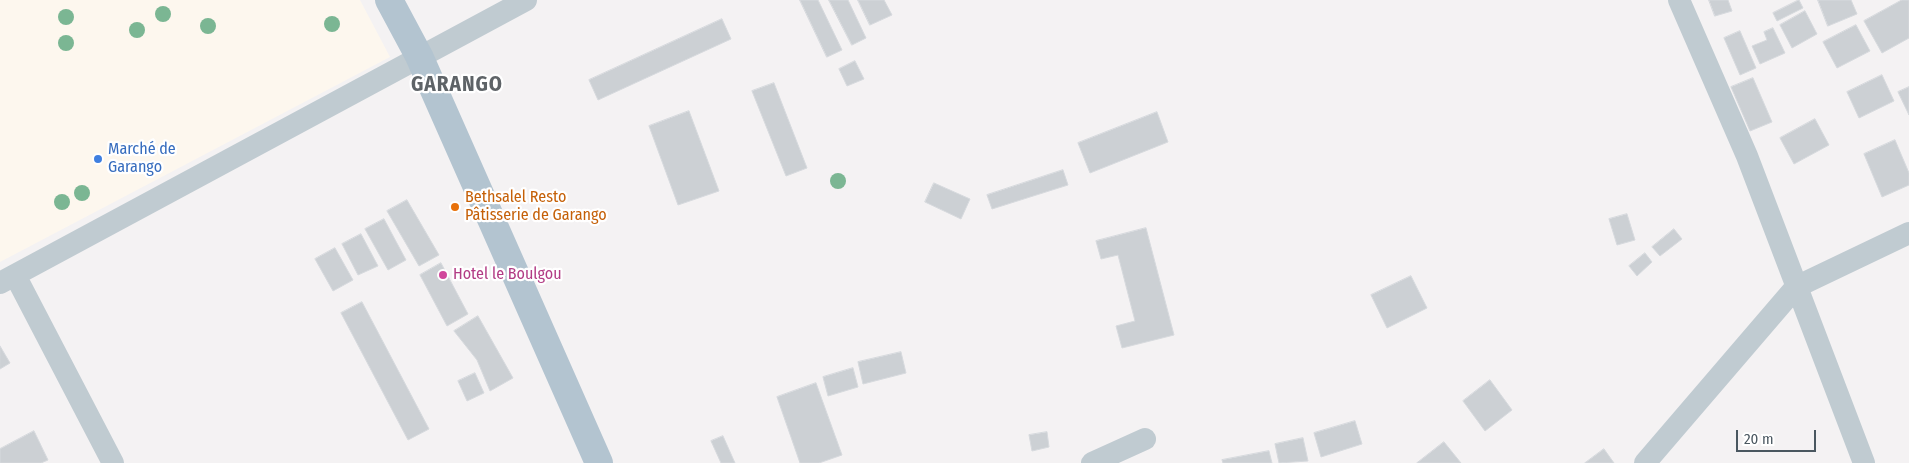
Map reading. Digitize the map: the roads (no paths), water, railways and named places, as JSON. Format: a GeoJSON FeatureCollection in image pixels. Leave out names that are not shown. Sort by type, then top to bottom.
{"type":"FeatureCollection","features":[{"type":"Feature","properties":{"kind":"main road"},"geometry":{"type":"LineString","coordinates":[[389,0],[420,56],[599,463]]}},
{"type":"Feature","properties":{"kind":"street"},"geometry":{"type":"LineString","coordinates":[[113,463],[8,279],[526,0]]}},
{"type":"Feature","properties":{"kind":"street"},"geometry":{"type":"LineString","coordinates":[[1680,0],[1747,156],[1864,463]]}},
{"type":"Feature","properties":{"kind":"street"},"geometry":{"type":"LineString","coordinates":[[1645,463],[1796,287],[1909,234]]}},
{"type":"Feature","properties":{"kind":"street"},"geometry":{"type":"LineString","coordinates":[[1092,463],[1145,439]]}},
{"type":"Feature","properties":{"kind":"place","name":"Marché de Garango"},"geometry":{"type":"Point","coordinates":[98,159]}},
{"type":"Feature","properties":{"kind":"place","name":"Bethsalel Resto Pâtisserie de Garango"},"geometry":{"type":"Point","coordinates":[455,207]}},
{"type":"Feature","properties":{"kind":"place","name":"Hotel le Boulgou"},"geometry":{"type":"Point","coordinates":[443,275]}},
{"type":"Feature","properties":{"kind":"district","name":"GARANGO"},"geometry":{"type":"Point","coordinates":[457,85]}}]}
